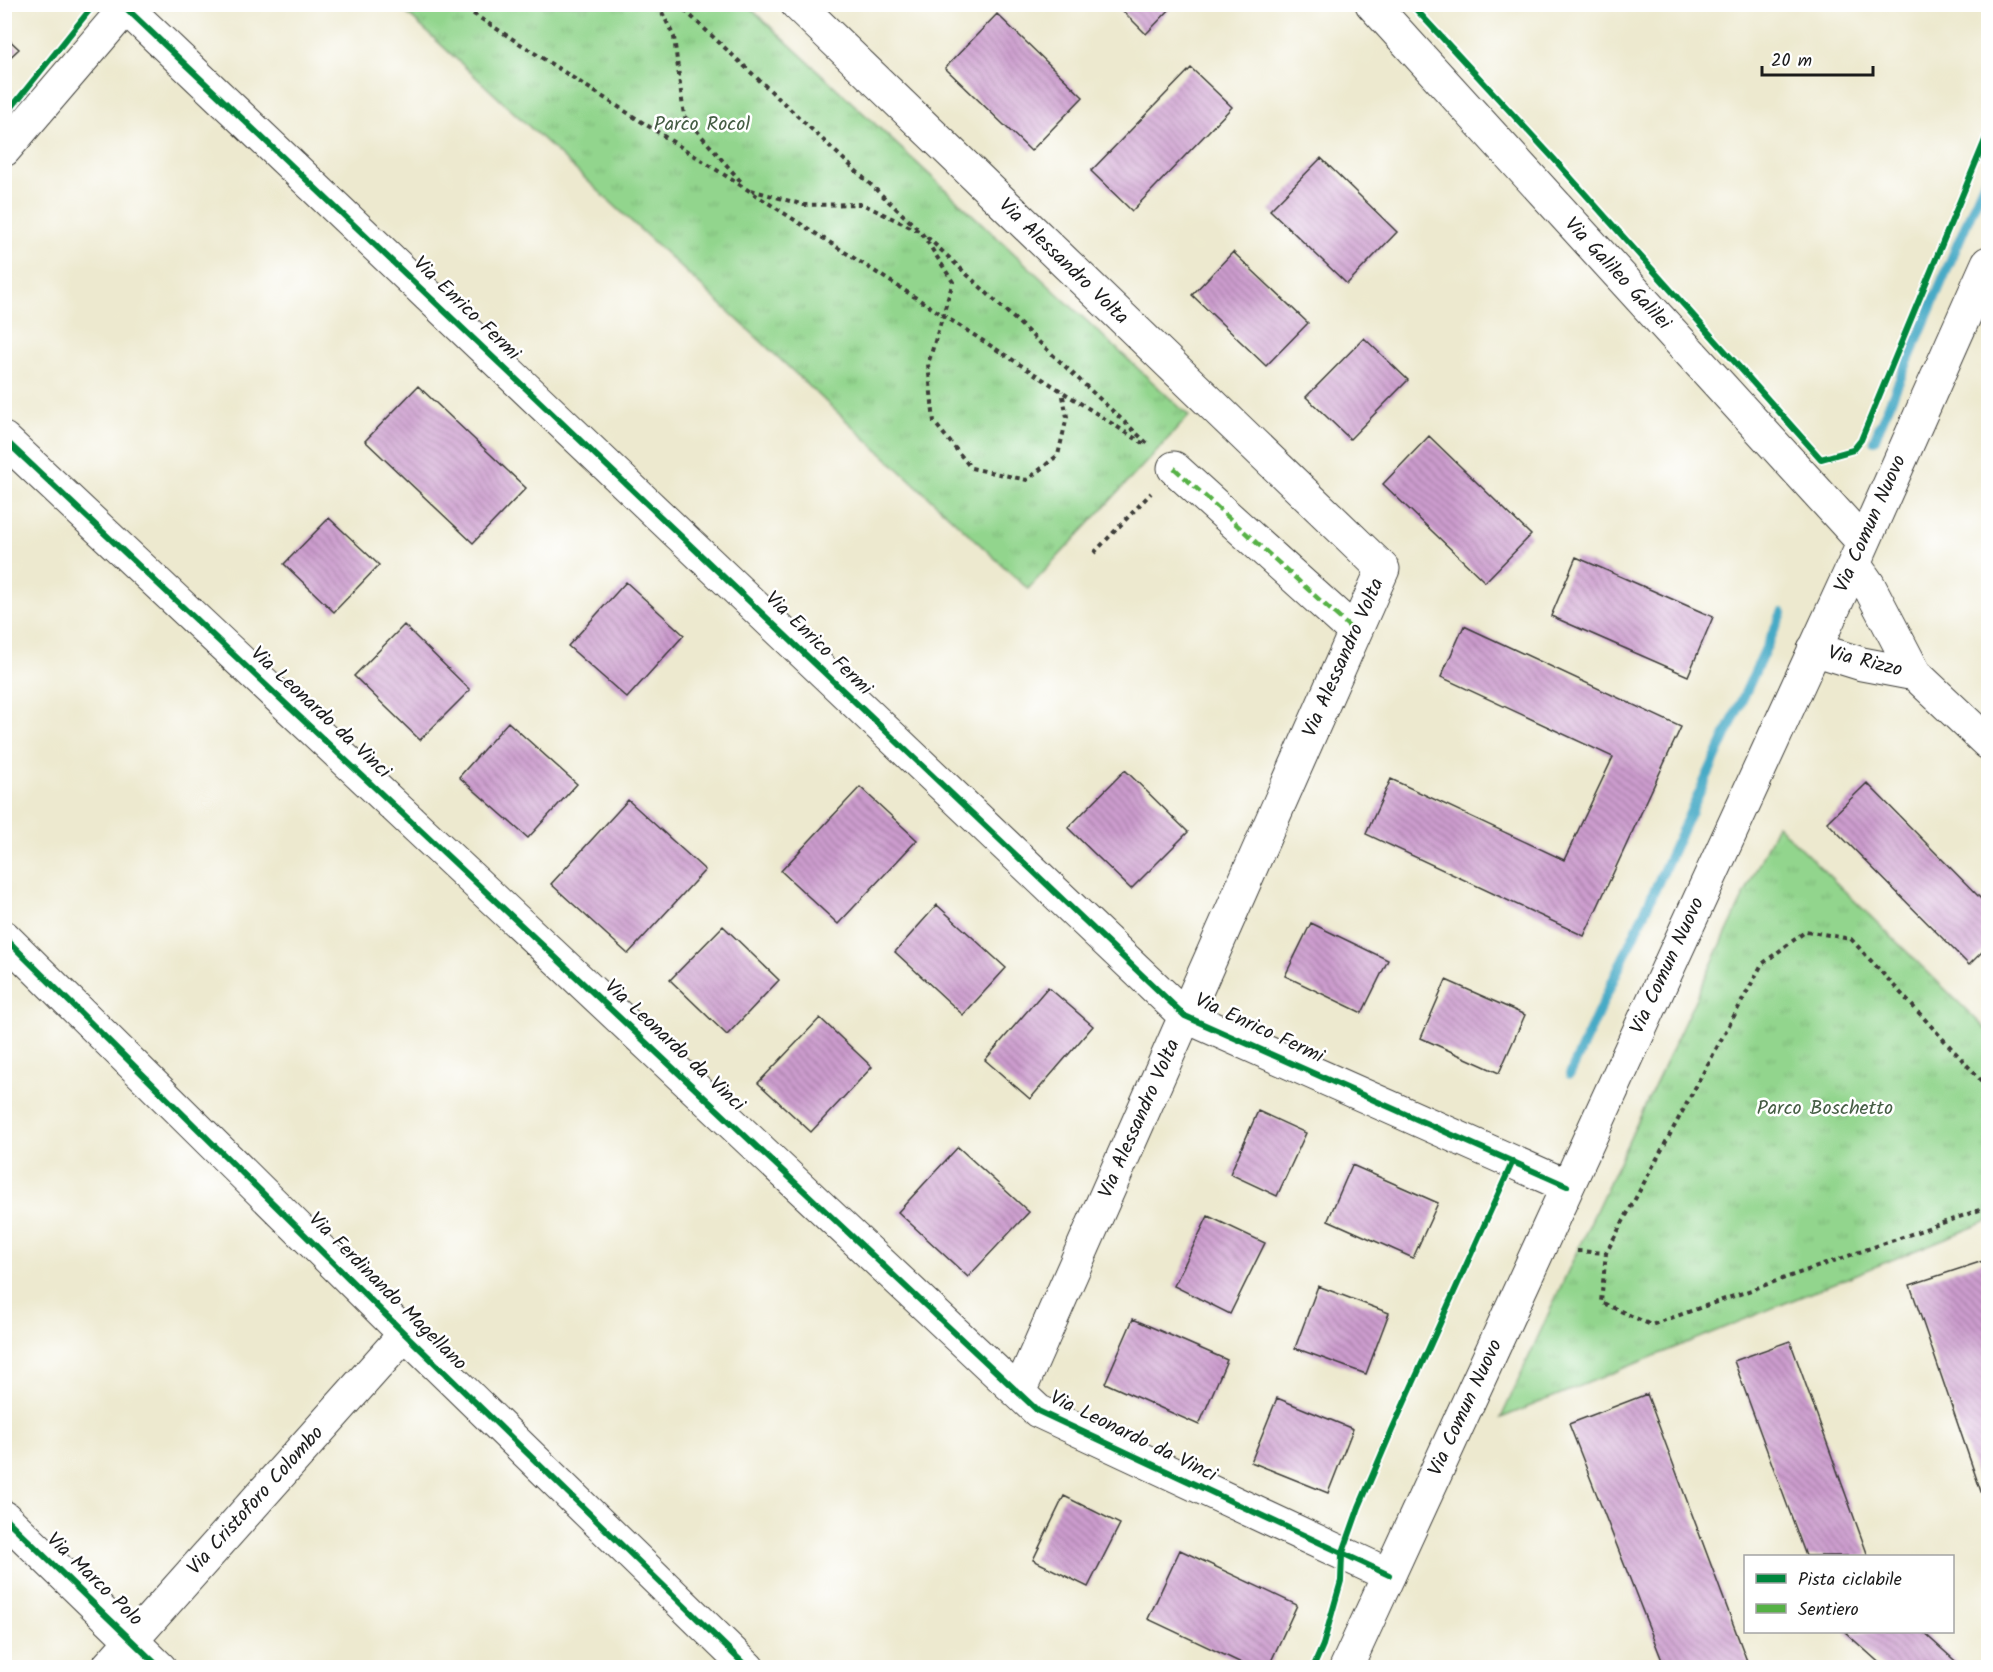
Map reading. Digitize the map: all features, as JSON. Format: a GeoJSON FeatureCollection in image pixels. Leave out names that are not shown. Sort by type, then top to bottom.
{"type":"FeatureCollection","features":[{"type":"Feature","properties":{"kind":"street","name":"Via Alessandro Volta"},"geometry":{"type":"LineString","coordinates":[[796,4],[1383,570],[1019,1392]]}},
{"type":"Feature","properties":{"kind":"street","name":"Via Galileo Galilei"},"geometry":{"type":"LineString","coordinates":[[1371,4],[1858,553]]}},
{"type":"Feature","properties":{"kind":"street"},"geometry":{"type":"LineString","coordinates":[[4,150],[126,6]]}},
{"type":"Feature","properties":{"kind":"street","name":"Via Enrico Fermi"},"geometry":{"type":"LineString","coordinates":[[126,6],[1185,1016],[1567,1186]]}},
{"type":"Feature","properties":{"kind":"street","name":"Via Comun Nuovo"},"geometry":{"type":"LineString","coordinates":[[1346,1668],[1989,263]]}},
{"type":"Feature","properties":{"kind":"street","name":"Via Leonardo da Vinci"},"geometry":{"type":"LineString","coordinates":[[4,439],[1038,1411],[1389,1575]]}},
{"type":"Feature","properties":{"kind":"street"},"geometry":{"type":"LineString","coordinates":[[1166,460],[1355,632]]}},
{"type":"Feature","properties":{"kind":"street","name":"Via Rizzo"},"geometry":{"type":"LineString","coordinates":[[1858,553],[1868,584],[1916,674],[1989,743]]}},
{"type":"Feature","properties":{"kind":"street","name":"Via Rizzo"},"geometry":{"type":"LineString","coordinates":[[1814,649],[1862,663],[1916,674]]}},
{"type":"Feature","properties":{"kind":"street","name":"Via Ferdinando Magellano"},"geometry":{"type":"LineString","coordinates":[[4,937],[405,1334],[748,1668]]}},
{"type":"Feature","properties":{"kind":"street","name":"Via Cristoforo Colombo"},"geometry":{"type":"LineString","coordinates":[[107,1668],[405,1334]]}},
{"type":"Feature","properties":{"kind":"street","name":"Via Marco Polo"},"geometry":{"type":"LineString","coordinates":[[4,1517],[160,1668]]}},
{"type":"Feature","properties":{"kind":"path"},"geometry":{"type":"LineString","coordinates":[[458,4],[1061,390],[1166,460]]}},
{"type":"Feature","properties":{"kind":"path"},"geometry":{"type":"LineString","coordinates":[[658,4],[674,37],[684,116],[747,189],[804,205],[862,204],[921,232],[953,282],[928,364],[934,423],[971,468],[1026,480],[1058,455],[1067,417],[1061,390]]}},
{"type":"Feature","properties":{"kind":"path"},"geometry":{"type":"LineString","coordinates":[[678,4],[1166,460]]}},
{"type":"Feature","properties":{"kind":"path"},"geometry":{"type":"LineString","coordinates":[[1989,1088],[1851,939],[1806,931],[1762,964],[1605,1253],[1601,1302],[1651,1324],[1989,1207]]}},
{"type":"Feature","properties":{"kind":"path"},"geometry":{"type":"LineString","coordinates":[[1577,1251],[1605,1253]]}},
{"type":"Feature","properties":{"kind":"green space","name":"Parco Rocol"},"geometry":{"type":"Polygon","coordinates":[[[398,5],[747,5],[1189,416],[1028,589],[398,5]]]}},
{"type":"Feature","properties":{"kind":"green space","name":"Parco Boschetto"},"geometry":{"type":"Polygon","coordinates":[[[1777,825],[1988,1031],[1988,1221],[1501,1418],[1577,1251],[1777,825]]]}},
{"type":"Feature","properties":{"kind":"building"},"geometry":{"type":"Polygon","coordinates":[[[1116,4],[1175,4],[1146,34],[1116,4]]]}},
{"type":"Feature","properties":{"kind":"building"},"geometry":{"type":"Polygon","coordinates":[[[997,14],[1083,97],[1031,151],[945,68],[997,14]]]}},
{"type":"Feature","properties":{"kind":"building"},"geometry":{"type":"Polygon","coordinates":[[[4,35],[19,49],[4,63],[4,35]]]}},
{"type":"Feature","properties":{"kind":"building"},"geometry":{"type":"Polygon","coordinates":[[[1191,68],[1232,107],[1132,211],[1091,171],[1191,68]]]}},
{"type":"Feature","properties":{"kind":"building"},"geometry":{"type":"Polygon","coordinates":[[[1321,158],[1397,232],[1347,284],[1270,210],[1321,158]]]}},
{"type":"Feature","properties":{"kind":"building"},"geometry":{"type":"Polygon","coordinates":[[[1233,252],[1308,323],[1266,366],[1192,295],[1233,252]]]}},
{"type":"Feature","properties":{"kind":"building"},"geometry":{"type":"Polygon","coordinates":[[[1364,338],[1408,380],[1350,439],[1306,397],[1364,338]]]}},
{"type":"Feature","properties":{"kind":"building"},"geometry":{"type":"Polygon","coordinates":[[[418,386],[526,488],[473,543],[365,441],[418,386]]]}},
{"type":"Feature","properties":{"kind":"building"},"geometry":{"type":"Polygon","coordinates":[[[1429,436],[1531,535],[1485,582],[1383,484],[1429,436]]]}},
{"type":"Feature","properties":{"kind":"building"},"geometry":{"type":"Polygon","coordinates":[[[329,518],[379,565],[334,612],[284,564],[329,518]]]}},
{"type":"Feature","properties":{"kind":"building"},"geometry":{"type":"Polygon","coordinates":[[[1576,557],[1713,617],[1688,676],[1551,616],[1576,557]]]}},
{"type":"Feature","properties":{"kind":"building"},"geometry":{"type":"Polygon","coordinates":[[[626,582],[684,635],[627,698],[568,646],[626,582]]]}},
{"type":"Feature","properties":{"kind":"building"},"geometry":{"type":"Polygon","coordinates":[[[404,625],[470,690],[420,740],[354,676],[404,625]]]}},
{"type":"Feature","properties":{"kind":"building"},"geometry":{"type":"Polygon","coordinates":[[[1464,626],[1681,727],[1584,936],[1366,834],[1391,779],[1564,860],[1613,757],[1441,677],[1464,626]]]}},
{"type":"Feature","properties":{"kind":"building"},"geometry":{"type":"Polygon","coordinates":[[[508,722],[577,784],[528,838],[459,777],[508,722]]]}},
{"type":"Feature","properties":{"kind":"building"},"geometry":{"type":"Polygon","coordinates":[[[1125,770],[1188,832],[1131,889],[1068,828],[1125,770]]]}},
{"type":"Feature","properties":{"kind":"building"},"geometry":{"type":"Polygon","coordinates":[[[1867,783],[1988,906],[1988,946],[1969,965],[1827,822],[1867,783]]]}},
{"type":"Feature","properties":{"kind":"building"},"geometry":{"type":"Polygon","coordinates":[[[860,787],[917,840],[838,924],[781,871],[860,787]]]}},
{"type":"Feature","properties":{"kind":"building"},"geometry":{"type":"Polygon","coordinates":[[[628,800],[705,870],[628,954],[551,884],[628,800]]]}},
{"type":"Feature","properties":{"kind":"building"},"geometry":{"type":"Polygon","coordinates":[[[937,905],[1006,968],[963,1015],[895,952],[937,905]]]}},
{"type":"Feature","properties":{"kind":"building"},"geometry":{"type":"Polygon","coordinates":[[[1311,923],[1388,960],[1362,1013],[1285,976],[1311,923]]]}},
{"type":"Feature","properties":{"kind":"building"},"geometry":{"type":"Polygon","coordinates":[[[723,926],[779,980],[727,1035],[670,980],[723,926]]]}},
{"type":"Feature","properties":{"kind":"building"},"geometry":{"type":"Polygon","coordinates":[[[1446,980],[1525,1015],[1499,1073],[1421,1038],[1446,980]]]}},
{"type":"Feature","properties":{"kind":"building"},"geometry":{"type":"Polygon","coordinates":[[[1048,987],[1093,1026],[1030,1099],[985,1060],[1048,987]]]}},
{"type":"Feature","properties":{"kind":"building"},"geometry":{"type":"Polygon","coordinates":[[[820,1018],[872,1067],[811,1132],[758,1083],[820,1018]]]}},
{"type":"Feature","properties":{"kind":"building"},"geometry":{"type":"Polygon","coordinates":[[[1258,1111],[1306,1133],[1277,1196],[1230,1174],[1258,1111]]]}},
{"type":"Feature","properties":{"kind":"building"},"geometry":{"type":"Polygon","coordinates":[[[958,1147],[1029,1212],[968,1277],[898,1212],[958,1147]]]}},
{"type":"Feature","properties":{"kind":"building"},"geometry":{"type":"Polygon","coordinates":[[[1352,1165],[1438,1203],[1413,1258],[1328,1220],[1352,1165]]]}},
{"type":"Feature","properties":{"kind":"building"},"geometry":{"type":"Polygon","coordinates":[[[1208,1216],[1265,1243],[1230,1314],[1174,1286],[1208,1216]]]}},
{"type":"Feature","properties":{"kind":"building"},"geometry":{"type":"Polygon","coordinates":[[[1983,1261],[1988,1278],[1988,1512],[1910,1285],[1983,1261]]]}},
{"type":"Feature","properties":{"kind":"building"},"geometry":{"type":"Polygon","coordinates":[[[1318,1286],[1389,1313],[1366,1374],[1295,1348],[1318,1286]]]}},
{"type":"Feature","properties":{"kind":"building"},"geometry":{"type":"Polygon","coordinates":[[[1133,1319],[1227,1360],[1199,1425],[1105,1383],[1133,1319]]]}},
{"type":"Feature","properties":{"kind":"building"},"geometry":{"type":"Polygon","coordinates":[[[1790,1341],[1868,1555],[1806,1555],[1734,1361],[1790,1341]]]}},
{"type":"Feature","properties":{"kind":"building"},"geometry":{"type":"Polygon","coordinates":[[[1647,1394],[1747,1661],[1755,1668],[1665,1668],[1569,1424],[1647,1394]]]}},
{"type":"Feature","properties":{"kind":"building"},"geometry":{"type":"Polygon","coordinates":[[[1277,1398],[1353,1429],[1328,1493],[1251,1462],[1277,1398]]]}},
{"type":"Feature","properties":{"kind":"building"},"geometry":{"type":"Polygon","coordinates":[[[1064,1496],[1120,1524],[1088,1587],[1033,1560],[1064,1496]]]}},
{"type":"Feature","properties":{"kind":"building"},"geometry":{"type":"Polygon","coordinates":[[[1180,1550],[1297,1605],[1268,1668],[1252,1668],[1148,1619],[1180,1550]]]}},
{"type":"Feature","properties":{"kind":"building"},"geometry":{"type":"Polygon","coordinates":[[[1846,1633],[1924,1633],[1963,1668],[1885,1668],[1846,1633]]]}},
{"type":"Feature","properties":{"kind":"waterway"},"geometry":{"type":"LineString","coordinates":[[1874,440],[1988,173]]}},
{"type":"Feature","properties":{"kind":"waterway"},"geometry":{"type":"LineString","coordinates":[[1570,1074],[1782,613]]}},
{"type":"Feature","properties":{"kind":"marked path"},"geometry":{"type":"LineString","coordinates":[[1174,468],[1355,632]]}},
{"type":"Feature","properties":{"kind":"cycle path"},"geometry":{"type":"LineString","coordinates":[[4,117],[92,7],[92,4]]}},
{"type":"Feature","properties":{"kind":"cycle path"},"geometry":{"type":"LineString","coordinates":[[1411,4],[1554,159],[1821,459],[1853,450],[1861,440],[1988,133]]}},
{"type":"Feature","properties":{"kind":"cycle path"},"geometry":{"type":"LineString","coordinates":[[126,8],[1185,1016],[1567,1186]]}},
{"type":"Feature","properties":{"kind":"cycle path"},"geometry":{"type":"LineString","coordinates":[[4,439],[1038,1411],[1389,1575]]}},
{"type":"Feature","properties":{"kind":"cycle path"},"geometry":{"type":"LineString","coordinates":[[4,937],[405,1334],[748,1668]]}},
{"type":"Feature","properties":{"kind":"cycle path"},"geometry":{"type":"LineString","coordinates":[[1313,1668],[1323,1645],[1341,1581],[1342,1555],[1359,1507],[1513,1161]]}},
{"type":"Feature","properties":{"kind":"cycle path"},"geometry":{"type":"LineString","coordinates":[[4,1517],[160,1668]]}}]}
